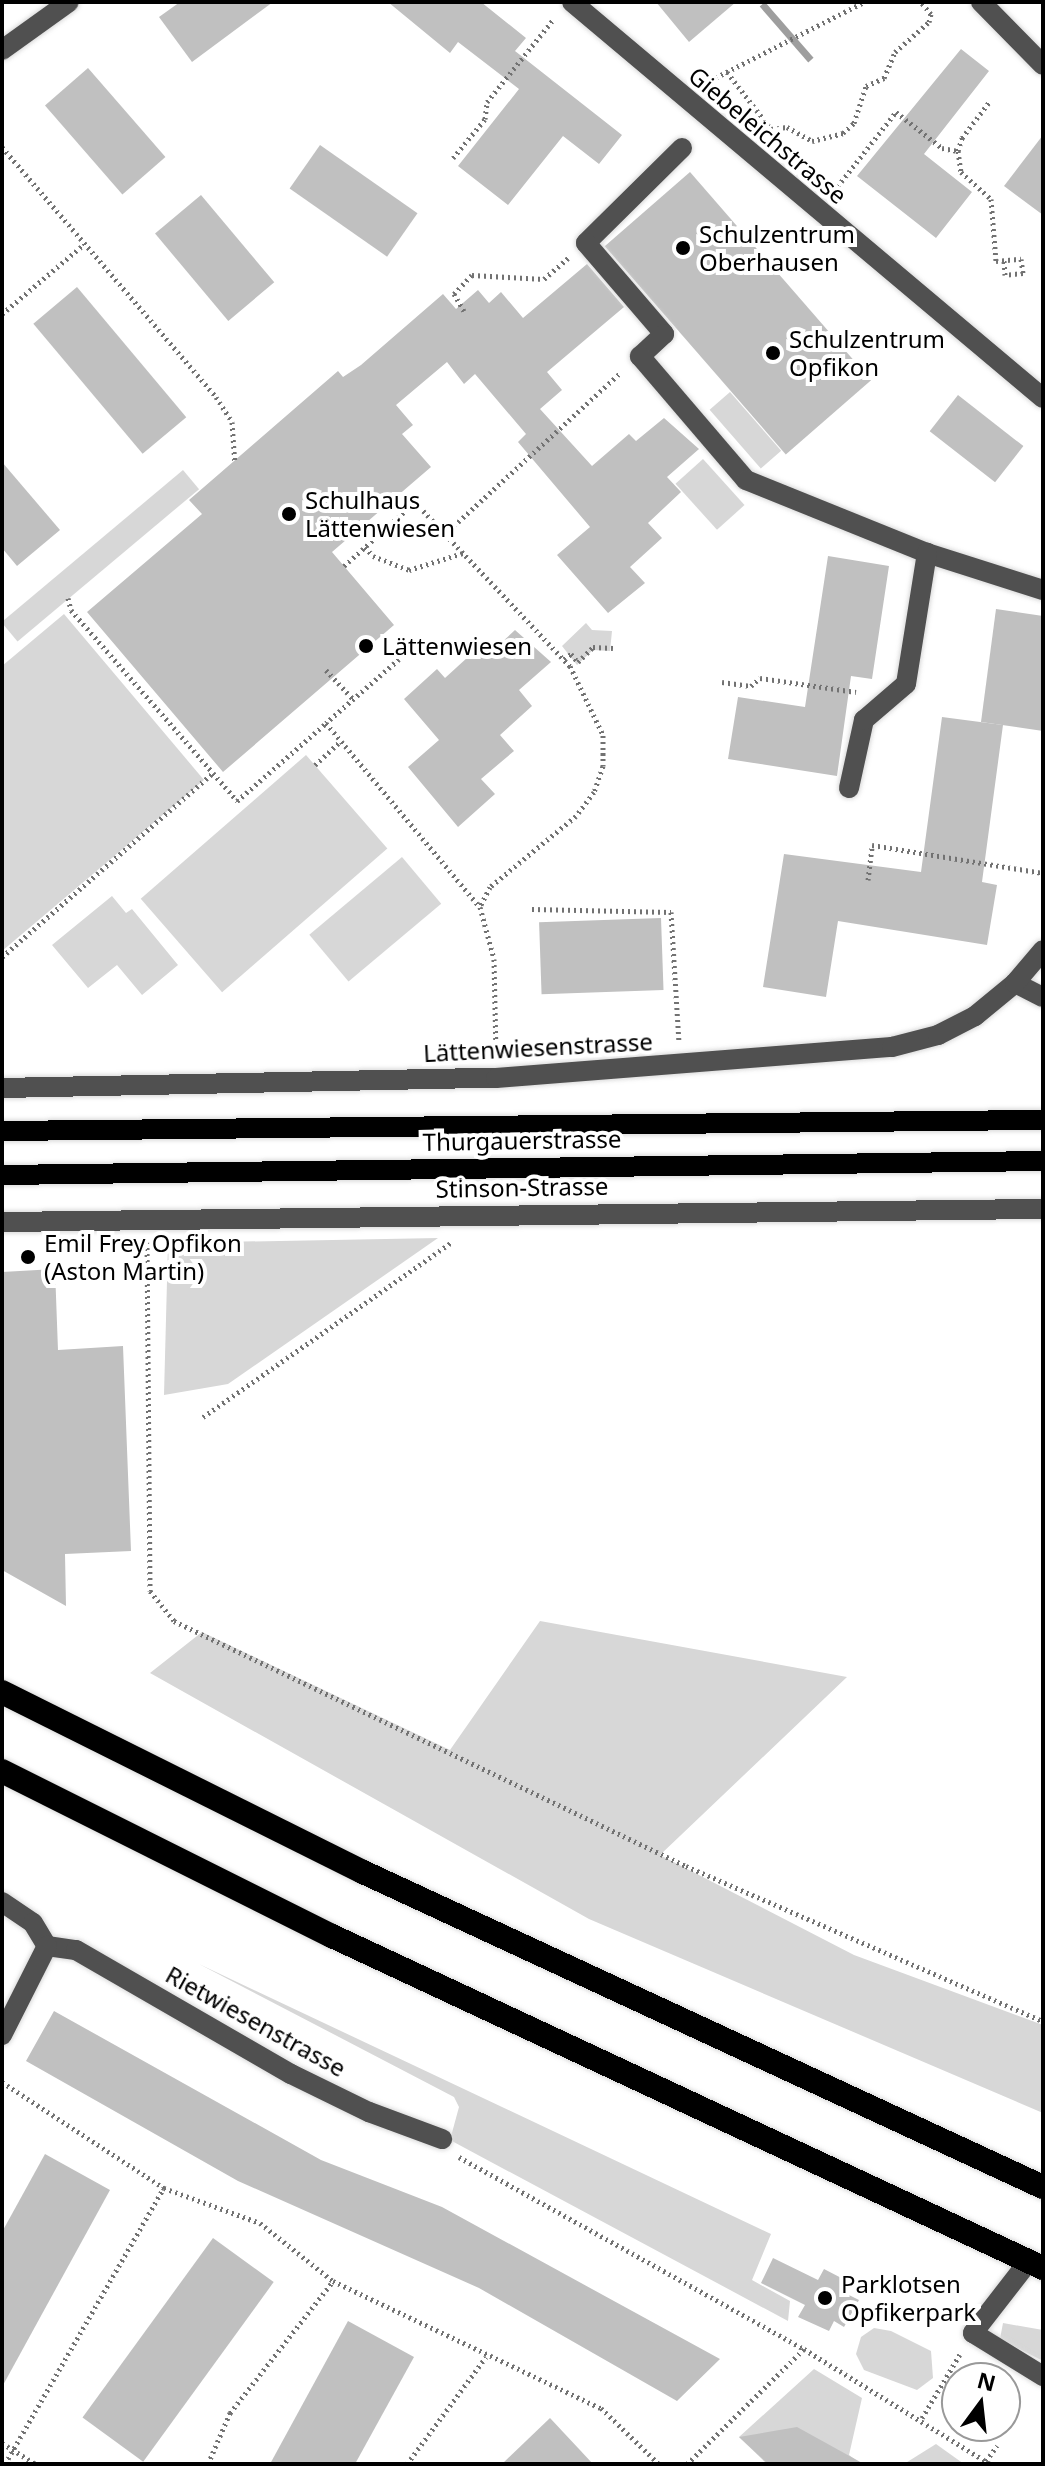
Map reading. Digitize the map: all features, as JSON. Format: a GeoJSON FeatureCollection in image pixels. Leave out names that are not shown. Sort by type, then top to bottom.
{"type":"FeatureCollection","features":[{"type":"Feature","properties":{"kind":"highway"},"geometry":{"type":"LineString","coordinates":[[2,1692],[363,1872],[1043,2187]]}},
{"type":"Feature","properties":{"kind":"highway"},"geometry":{"type":"LineString","coordinates":[[2,1771],[387,1963],[1004,2249],[1037,2271]]}},
{"type":"Feature","properties":{"kind":"main road","name":"Thurgauerstrasse"},"geometry":{"type":"LineString","coordinates":[[2,1131],[1043,1120]]}},
{"type":"Feature","properties":{"kind":"main road","name":"Thurgauerstrasse"},"geometry":{"type":"LineString","coordinates":[[2,1175],[1043,1161]]}},
{"type":"Feature","properties":{"kind":"street"},"geometry":{"type":"LineString","coordinates":[[2,50],[69,2]]}},
{"type":"Feature","properties":{"kind":"street","name":"Giebeleichstrasse"},"geometry":{"type":"LineString","coordinates":[[572,2],[1043,398]]}},
{"type":"Feature","properties":{"kind":"street"},"geometry":{"type":"LineString","coordinates":[[981,2],[1043,65]]}},
{"type":"Feature","properties":{"kind":"street"},"geometry":{"type":"LineString","coordinates":[[682,148],[586,243],[664,334],[640,356],[746,480],[927,553],[1043,590]]}},
{"type":"Feature","properties":{"kind":"street"},"geometry":{"type":"LineString","coordinates":[[849,788],[864,720],[906,684],[927,553]]}},
{"type":"Feature","properties":{"kind":"street","name":"Lättenwiesenstrasse"},"geometry":{"type":"LineString","coordinates":[[2,1088],[496,1078],[892,1047],[938,1035],[975,1016],[1015,983],[1043,950]]}},
{"type":"Feature","properties":{"kind":"street"},"geometry":{"type":"LineString","coordinates":[[1015,983],[1043,997]]}},
{"type":"Feature","properties":{"kind":"street","name":"Stinson-Strasse"},"geometry":{"type":"LineString","coordinates":[[2,1222],[1043,1209]]}},
{"type":"Feature","properties":{"kind":"street"},"geometry":{"type":"LineString","coordinates":[[2,1902],[33,1923],[47,1946],[2,2035]]}},
{"type":"Feature","properties":{"kind":"street","name":"Rietwiesenstrasse"},"geometry":{"type":"LineString","coordinates":[[47,1946],[76,1950],[291,2074],[443,2147]]}},
{"type":"Feature","properties":{"kind":"street"},"geometry":{"type":"LineString","coordinates":[[1037,2271],[973,2333],[1043,2376]]}},
{"type":"Feature","properties":{"kind":"path"},"geometry":{"type":"LineString","coordinates":[[698,86],[864,2]]}},
{"type":"Feature","properties":{"kind":"path"},"geometry":{"type":"LineString","coordinates":[[727,72],[771,129],[787,127],[812,141],[843,133],[854,123],[866,86],[884,78],[895,52],[929,22],[931,14],[921,2]]}},
{"type":"Feature","properties":{"kind":"path"},"geometry":{"type":"LineString","coordinates":[[453,158],[485,119],[487,102],[553,20]]}},
{"type":"Feature","properties":{"kind":"path"},"geometry":{"type":"LineString","coordinates":[[990,101],[962,138],[958,151],[961,172],[991,199],[996,261],[1004,260],[1021,259],[1023,273],[1005,275],[1004,260]]}},
{"type":"Feature","properties":{"kind":"path"},"geometry":{"type":"LineString","coordinates":[[831,194],[896,112],[942,148],[958,151]]}},
{"type":"Feature","properties":{"kind":"path"},"geometry":{"type":"LineString","coordinates":[[2,147],[216,397],[232,422],[235,461]]}},
{"type":"Feature","properties":{"kind":"path"},"geometry":{"type":"LineString","coordinates":[[2,314],[83,245]]}},
{"type":"Feature","properties":{"kind":"path"},"geometry":{"type":"LineString","coordinates":[[464,311],[454,294],[472,275],[544,279]]}},
{"type":"Feature","properties":{"kind":"path"},"geometry":{"type":"LineString","coordinates":[[445,534],[640,356]]}},
{"type":"Feature","properties":{"kind":"path"},"geometry":{"type":"LineString","coordinates":[[344,566],[415,502],[564,659],[596,712],[603,766],[594,792],[576,816],[490,887],[480,907]]}},
{"type":"Feature","properties":{"kind":"path"},"geometry":{"type":"LineString","coordinates":[[365,547],[373,556],[409,570],[463,553]]}},
{"type":"Feature","properties":{"kind":"path"},"geometry":{"type":"LineString","coordinates":[[68,598],[71,610],[237,801],[399,659]]}},
{"type":"Feature","properties":{"kind":"path"},"geometry":{"type":"LineString","coordinates":[[564,659],[571,654],[578,662],[593,647],[613,648]]}},
{"type":"Feature","properties":{"kind":"path"},"geometry":{"type":"LineString","coordinates":[[326,670],[353,699]]}},
{"type":"Feature","properties":{"kind":"path"},"geometry":{"type":"LineString","coordinates":[[722,682],[751,686],[760,678],[864,694],[876,709]]}},
{"type":"Feature","properties":{"kind":"path"},"geometry":{"type":"LineString","coordinates":[[326,723],[480,907],[494,959],[496,1078]]}},
{"type":"Feature","properties":{"kind":"path"},"geometry":{"type":"LineString","coordinates":[[315,765],[341,741]]}},
{"type":"Feature","properties":{"kind":"path"},"geometry":{"type":"LineString","coordinates":[[2,957],[213,773]]}},
{"type":"Feature","properties":{"kind":"path"},"geometry":{"type":"LineString","coordinates":[[868,880],[872,845],[1043,873]]}},
{"type":"Feature","properties":{"kind":"path"},"geometry":{"type":"LineString","coordinates":[[532,909],[671,912],[679,1042]]}},
{"type":"Feature","properties":{"kind":"path"},"geometry":{"type":"LineString","coordinates":[[146,1237],[150,1591],[174,1621],[686,1866],[1043,2021]]}},
{"type":"Feature","properties":{"kind":"path"},"geometry":{"type":"LineString","coordinates":[[203,1417],[454,1241]]}},
{"type":"Feature","properties":{"kind":"path"},"geometry":{"type":"LineString","coordinates":[[2,2082],[164,2188],[260,2223],[333,2281],[486,2357],[601,2408],[659,2464]]}},
{"type":"Feature","properties":{"kind":"path"},"geometry":{"type":"LineString","coordinates":[[443,2147],[804,2349],[922,2418],[988,2463],[997,2446]]}},
{"type":"Feature","properties":{"kind":"path"},"geometry":{"type":"LineString","coordinates":[[5,2464],[15,2452],[164,2188]]}},
{"type":"Feature","properties":{"kind":"path"},"geometry":{"type":"LineString","coordinates":[[208,2464],[230,2413],[333,2281]]}},
{"type":"Feature","properties":{"kind":"path"},"geometry":{"type":"LineString","coordinates":[[922,2418],[973,2333]]}},
{"type":"Feature","properties":{"kind":"path"},"geometry":{"type":"LineString","coordinates":[[687,2464],[804,2349]]}},
{"type":"Feature","properties":{"kind":"path"},"geometry":{"type":"LineString","coordinates":[[407,2464],[486,2357]]}},
{"type":"Feature","properties":{"kind":"path"},"geometry":{"type":"LineString","coordinates":[[2,2443],[36,2464]]}},
{"type":"Feature","properties":{"kind":"shaded area"},"geometry":{"type":"Polygon","coordinates":[[[765,2],[814,58],[808,62],[760,7],[765,2]]]}},
{"type":"Feature","properties":{"kind":"shaded area"},"geometry":{"type":"Polygon","coordinates":[[[730,392],[781,451],[761,469],[710,410],[730,392]]]}},
{"type":"Feature","properties":{"kind":"shaded area"},"geometry":{"type":"Polygon","coordinates":[[[703,459],[744,505],[717,530],[676,484],[703,459]]]}},
{"type":"Feature","properties":{"kind":"shaded area"},"geometry":{"type":"Polygon","coordinates":[[[183,470],[199,489],[18,641],[2,622],[183,470]]]}},
{"type":"Feature","properties":{"kind":"shaded area"},"geometry":{"type":"Polygon","coordinates":[[[64,614],[204,780],[2,951],[2,666],[64,614]]]}},
{"type":"Feature","properties":{"kind":"shaded area"},"geometry":{"type":"Polygon","coordinates":[[[586,623],[592,630],[612,631],[610,651],[593,650],[577,665],[562,646],[586,623]]]}},
{"type":"Feature","properties":{"kind":"shaded area"},"geometry":{"type":"Polygon","coordinates":[[[306,755],[387,849],[222,992],[141,899],[306,755]]]}},
{"type":"Feature","properties":{"kind":"shaded area"},"geometry":{"type":"Polygon","coordinates":[[[402,857],[441,904],[349,982],[309,935],[402,857]]]}},
{"type":"Feature","properties":{"kind":"shaded area"},"geometry":{"type":"Polygon","coordinates":[[[112,896],[126,913],[132,909],[178,965],[142,995],[117,965],[88,988],[52,945],[112,896]]]}},
{"type":"Feature","properties":{"kind":"shaded area"},"geometry":{"type":"Polygon","coordinates":[[[438,1238],[228,1384],[164,1395],[168,1243],[438,1238]]]}},
{"type":"Feature","properties":{"kind":"shaded area"},"geometry":{"type":"Polygon","coordinates":[[[540,1621],[847,1677],[660,1855],[854,1955],[1043,2025],[1043,2113],[589,1919],[150,1673],[202,1632],[450,1750],[540,1621]]]}},
{"type":"Feature","properties":{"kind":"shaded area"},"geometry":{"type":"Polygon","coordinates":[[[199,1964],[771,2234],[752,2280],[790,2301],[788,2321],[450,2140],[459,2107],[454,2097],[199,1964]]]}},
{"type":"Feature","properties":{"kind":"shaded area"},"geometry":{"type":"Polygon","coordinates":[[[1003,2323],[1043,2330],[1043,2361],[1000,2339],[1003,2323]]]}},
{"type":"Feature","properties":{"kind":"shaded area"},"geometry":{"type":"Polygon","coordinates":[[[874,2328],[891,2331],[931,2351],[933,2378],[917,2390],[864,2370],[856,2354],[861,2337],[874,2328]]]}},
{"type":"Feature","properties":{"kind":"shaded area"},"geometry":{"type":"Polygon","coordinates":[[[814,2369],[862,2398],[849,2455],[861,2464],[767,2464],[739,2437],[814,2369]]]}},
{"type":"Feature","properties":{"kind":"shaded area"},"geometry":{"type":"Polygon","coordinates":[[[936,2444],[964,2464],[904,2464],[936,2444]]]}},
{"type":"Feature","properties":{"kind":"building"},"geometry":{"type":"Polygon","coordinates":[[[180,2],[273,2],[192,62],[159,17],[180,2]]]}},
{"type":"Feature","properties":{"kind":"building"},"geometry":{"type":"Polygon","coordinates":[[[388,2],[481,2],[526,38],[515,51],[622,135],[599,164],[563,136],[508,205],[458,166],[519,89],[458,42],[450,53],[388,2]]]}},
{"type":"Feature","properties":{"kind":"building"},"geometry":{"type":"Polygon","coordinates":[[[656,2],[736,2],[689,42],[656,2]]]}},
{"type":"Feature","properties":{"kind":"building"},"geometry":{"type":"Polygon","coordinates":[[[961,49],[989,71],[924,154],[972,192],[936,238],[857,176],[961,49]]]}},
{"type":"Feature","properties":{"kind":"building"},"geometry":{"type":"Polygon","coordinates":[[[88,68],[165,157],[122,194],[45,105],[88,68]]]}},
{"type":"Feature","properties":{"kind":"building"},"geometry":{"type":"Polygon","coordinates":[[[1043,135],[1043,215],[1004,186],[1043,135]]]}},
{"type":"Feature","properties":{"kind":"building"},"geometry":{"type":"Polygon","coordinates":[[[320,145],[417,213],[387,257],[290,188],[320,145]]]}},
{"type":"Feature","properties":{"kind":"building","name":"Schulzentrum Opfikon"},"geometry":{"type":"Polygon","coordinates":[[[690,172],[871,380],[786,454],[605,246],[690,172]]]}},
{"type":"Feature","properties":{"kind":"building"},"geometry":{"type":"Polygon","coordinates":[[[201,195],[274,282],[228,321],[155,234],[201,195]]]}},
{"type":"Feature","properties":{"kind":"building"},"geometry":{"type":"Polygon","coordinates":[[[587,264],[624,307],[547,372],[562,390],[540,409],[592,466],[629,434],[636,441],[664,418],[699,449],[667,477],[681,492],[648,523],[662,538],[630,567],[645,583],[608,613],[557,555],[590,527],[518,442],[526,434],[475,374],[464,384],[447,362],[396,405],[413,425],[402,434],[431,467],[332,552],[394,625],[223,772],[87,612],[202,514],[189,500],[338,371],[343,377],[361,365],[443,294],[456,309],[478,290],[489,303],[501,292],[523,318],[587,264]]]}},
{"type":"Feature","properties":{"kind":"building"},"geometry":{"type":"Polygon","coordinates":[[[77,287],[186,417],[143,454],[33,324],[77,287]]]}},
{"type":"Feature","properties":{"kind":"building"},"geometry":{"type":"Polygon","coordinates":[[[958,395],[1023,446],[995,482],[930,431],[958,395]]]}},
{"type":"Feature","properties":{"kind":"building"},"geometry":{"type":"Polygon","coordinates":[[[2,462],[60,530],[17,566],[2,548],[2,462]]]}},
{"type":"Feature","properties":{"kind":"building"},"geometry":{"type":"Polygon","coordinates":[[[828,556],[889,566],[872,679],[851,676],[837,776],[728,759],[738,697],[805,707],[828,556]]]}},
{"type":"Feature","properties":{"kind":"building"},"geometry":{"type":"Polygon","coordinates":[[[996,609],[1043,616],[1043,731],[981,722],[996,609]]]}},
{"type":"Feature","properties":{"kind":"building"},"geometry":{"type":"Polygon","coordinates":[[[515,630],[551,662],[519,690],[532,706],[500,735],[514,751],[481,779],[495,794],[458,827],[408,767],[439,740],[404,699],[437,669],[445,678],[480,646],[488,655],[515,630]]]}},
{"type":"Feature","properties":{"kind":"building"},"geometry":{"type":"Polygon","coordinates":[[[942,717],[1003,725],[982,882],[997,885],[987,945],[838,921],[826,997],[763,987],[784,854],[921,872],[942,717]]]}},
{"type":"Feature","properties":{"kind":"building"},"geometry":{"type":"Polygon","coordinates":[[[661,918],[664,990],[542,994],[539,922],[661,918]]]}},
{"type":"Feature","properties":{"kind":"building"},"geometry":{"type":"Polygon","coordinates":[[[55,1269],[58,1350],[123,1346],[131,1551],[65,1554],[66,1606],[2,1570],[2,1272],[55,1269]]]}},
{"type":"Feature","properties":{"kind":"building"},"geometry":{"type":"Polygon","coordinates":[[[54,2011],[321,2160],[442,2207],[720,2359],[677,2401],[479,2288],[238,2181],[26,2061],[54,2011]]]}},
{"type":"Feature","properties":{"kind":"building"},"geometry":{"type":"Polygon","coordinates":[[[45,2154],[110,2190],[2,2387],[2,2232],[45,2154]]]}},
{"type":"Feature","properties":{"kind":"building"},"geometry":{"type":"Polygon","coordinates":[[[213,2238],[274,2282],[143,2462],[83,2418],[213,2238]]]}},
{"type":"Feature","properties":{"kind":"building"},"geometry":{"type":"Polygon","coordinates":[[[773,2258],[818,2280],[824,2269],[851,2283],[845,2293],[859,2300],[844,2327],[834,2321],[829,2331],[798,2317],[805,2305],[761,2283],[773,2258]]]}},
{"type":"Feature","properties":{"kind":"building"},"geometry":{"type":"Polygon","coordinates":[[[348,2321],[414,2357],[355,2464],[270,2464],[348,2321]]]}},
{"type":"Feature","properties":{"kind":"building"},"geometry":{"type":"Polygon","coordinates":[[[550,2418],[593,2464],[502,2464],[550,2418]]]}},
{"type":"Feature","properties":{"kind":"building"},"geometry":{"type":"Polygon","coordinates":[[[797,2427],[864,2464],[768,2464],[739,2437],[797,2427]]]}},
{"type":"Feature","properties":{"kind":"place","name":"Schulzentrum Oberhausen"},"geometry":{"type":"Point","coordinates":[683,248]}},
{"type":"Feature","properties":{"kind":"place","name":"Schulzentrum Opfikon"},"geometry":{"type":"Point","coordinates":[773,353]}},
{"type":"Feature","properties":{"kind":"place","name":"Schulhaus Lättenwiesen"},"geometry":{"type":"Point","coordinates":[289,514]}},
{"type":"Feature","properties":{"kind":"place","name":"Lättenwiesen"},"geometry":{"type":"Point","coordinates":[366,646]}},
{"type":"Feature","properties":{"kind":"place","name":"Emil Frey Opfikon (Aston Martin)"},"geometry":{"type":"Point","coordinates":[28,1257]}},
{"type":"Feature","properties":{"kind":"place","name":"Parklotsen Opfikerpark"},"geometry":{"type":"Point","coordinates":[825,2298]}}]}
